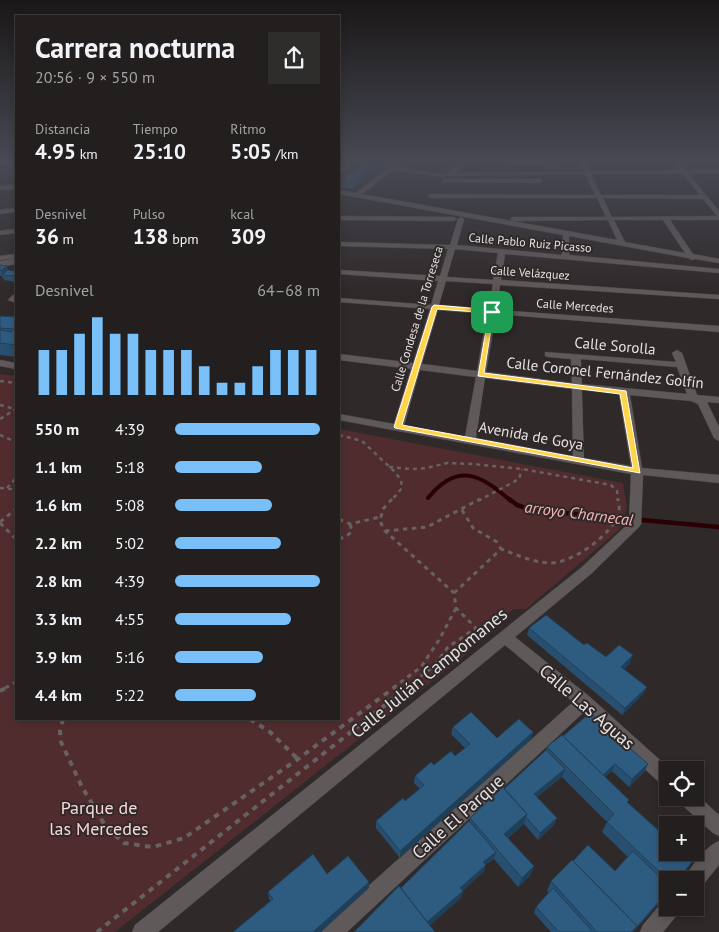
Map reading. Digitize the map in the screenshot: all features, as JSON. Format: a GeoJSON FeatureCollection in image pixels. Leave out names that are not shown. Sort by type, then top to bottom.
{"type":"FeatureCollection","features":[{"type":"Feature","properties":{"kind":"street"},"geometry":{"type":"LineString","coordinates":[[413,205],[719,261]]}},
{"type":"Feature","properties":{"kind":"street"},"geometry":{"type":"LineString","coordinates":[[603,205],[622,243]]}},
{"type":"Feature","properties":{"kind":"street"},"geometry":{"type":"LineString","coordinates":[[710,205],[719,217]]}},
{"type":"Feature","properties":{"kind":"street"},"geometry":{"type":"LineString","coordinates":[[0,212],[15,210]]}},
{"type":"Feature","properties":{"kind":"street"},"geometry":{"type":"LineString","coordinates":[[340,218],[610,219],[719,217]]}},
{"type":"Feature","properties":{"kind":"street"},"geometry":{"type":"LineString","coordinates":[[665,218],[699,269]]}},
{"type":"Feature","properties":{"kind":"street","name":"Calle Condesa de la Torreseca"},"geometry":{"type":"LineString","coordinates":[[398,427],[461,219]]}},
{"type":"Feature","properties":{"kind":"street"},"geometry":{"type":"LineString","coordinates":[[0,233],[15,232]]}},
{"type":"Feature","properties":{"kind":"street"},"geometry":{"type":"LineString","coordinates":[[565,257],[566,234]]}},
{"type":"Feature","properties":{"kind":"street","name":"Calle Pablo Ruiz Picasso"},"geometry":{"type":"LineString","coordinates":[[340,244],[452,247],[719,271]]}},
{"type":"Feature","properties":{"kind":"street"},"geometry":{"type":"LineString","coordinates":[[470,441],[502,252]]}},
{"type":"Feature","properties":{"kind":"street"},"geometry":{"type":"LineString","coordinates":[[0,258],[15,256]]}},
{"type":"Feature","properties":{"kind":"street"},"geometry":{"type":"LineString","coordinates":[[0,264],[15,262]]}},
{"type":"Feature","properties":{"kind":"street","name":"Calle Velázquez"},"geometry":{"type":"LineString","coordinates":[[340,272],[719,297]]}},
{"type":"Feature","properties":{"kind":"street","name":"Calle Mercedes"},"geometry":{"type":"LineString","coordinates":[[340,300],[719,329]]}},
{"type":"Feature","properties":{"kind":"street"},"geometry":{"type":"LineString","coordinates":[[677,353],[693,398],[702,402],[719,438]]}},
{"type":"Feature","properties":{"kind":"street","name":"Calle Sorolla"},"geometry":{"type":"LineString","coordinates":[[548,354],[681,364]]}},
{"type":"Feature","properties":{"kind":"street"},"geometry":{"type":"LineString","coordinates":[[576,356],[579,460]]}},
{"type":"Feature","properties":{"kind":"street","name":"Calle Coronel Fernández Golfín"},"geometry":{"type":"LineString","coordinates":[[340,357],[624,392],[719,400]]}},
{"type":"Feature","properties":{"kind":"street"},"geometry":{"type":"LineString","coordinates":[[0,364],[15,366]]}},
{"type":"Feature","properties":{"kind":"street","name":"Calle Julián Campomanes"},"geometry":{"type":"LineString","coordinates":[[142,932],[587,570],[635,524],[637,472],[624,392]]}},
{"type":"Feature","properties":{"kind":"street","name":"Avenida de Goya"},"geometry":{"type":"LineString","coordinates":[[340,417],[637,472],[719,479]]}},
{"type":"Feature","properties":{"kind":"street","name":"Calle Las Aguas"},"geometry":{"type":"LineString","coordinates":[[505,637],[584,702],[659,771]]}},
{"type":"Feature","properties":{"kind":"street","name":"Calle El Parque"},"geometry":{"type":"LineString","coordinates":[[332,932],[584,702]]}},
{"type":"Feature","properties":{"kind":"street"},"geometry":{"type":"LineString","coordinates":[[696,806],[719,827]]}},
{"type":"Feature","properties":{"kind":"street"},"geometry":{"type":"LineString","coordinates":[[702,871],[719,850]]}},
{"type":"Feature","properties":{"kind":"street"},"geometry":{"type":"LineString","coordinates":[[650,932],[663,916]]}},
{"type":"Feature","properties":{"kind":"path"},"geometry":{"type":"LineString","coordinates":[[0,381],[15,383]]}},
{"type":"Feature","properties":{"kind":"path"},"geometry":{"type":"LineString","coordinates":[[0,406],[15,409]]}},
{"type":"Feature","properties":{"kind":"path"},"geometry":{"type":"LineString","coordinates":[[0,419],[15,410]]}},
{"type":"Feature","properties":{"kind":"path"},"geometry":{"type":"LineString","coordinates":[[0,435],[15,442]]}},
{"type":"Feature","properties":{"kind":"path"},"geometry":{"type":"LineString","coordinates":[[63,720],[60,731],[61,742],[82,788],[106,826],[124,843],[153,846],[184,838],[298,759],[421,667],[439,640],[456,608],[454,594],[385,531],[380,521],[383,509],[402,488],[401,480],[362,441],[340,435]]}},
{"type":"Feature","properties":{"kind":"path"},"geometry":{"type":"LineString","coordinates":[[389,467],[411,469],[456,463],[522,469],[612,485],[617,492],[619,511],[609,530],[579,555],[552,563],[529,560],[501,550],[497,542],[474,528],[462,510]]}},
{"type":"Feature","properties":{"kind":"path"},"geometry":{"type":"LineString","coordinates":[[385,531],[427,527],[519,480],[522,469]]}},
{"type":"Feature","properties":{"kind":"path"},"geometry":{"type":"LineString","coordinates":[[7,488],[15,479]]}},
{"type":"Feature","properties":{"kind":"path"},"geometry":{"type":"LineString","coordinates":[[0,488],[7,488],[15,492]]}},
{"type":"Feature","properties":{"kind":"path"},"geometry":{"type":"LineString","coordinates":[[15,510],[0,522],[15,537]]}},
{"type":"Feature","properties":{"kind":"path"},"geometry":{"type":"LineString","coordinates":[[340,519],[350,524],[381,517]]}},
{"type":"Feature","properties":{"kind":"path"},"geometry":{"type":"LineString","coordinates":[[340,539],[350,534],[352,531],[350,524]]}},
{"type":"Feature","properties":{"kind":"path"},"geometry":{"type":"LineString","coordinates":[[454,594],[501,550]]}},
{"type":"Feature","properties":{"kind":"path"},"geometry":{"type":"LineString","coordinates":[[97,932],[434,666],[448,647],[476,628],[456,608]]}},
{"type":"Feature","properties":{"kind":"path"},"geometry":{"type":"LineString","coordinates":[[0,691],[15,683]]}},
{"type":"Feature","properties":{"kind":"path"},"geometry":{"type":"LineString","coordinates":[[252,720],[270,732],[298,759]]}},
{"type":"Feature","properties":{"kind":"green space","name":"Parque de las Mercedes"},"geometry":{"type":"Polygon","coordinates":[[[0,374],[15,376],[15,720],[340,720],[340,429],[623,483],[627,507],[619,530],[526,609],[514,609],[474,644],[468,653],[115,932],[0,932],[0,374]]]}},
{"type":"Feature","properties":{"kind":"building"},"geometry":{"type":"Polygon","coordinates":[[[0,265],[7,266],[0,270],[0,265]]]}},
{"type":"Feature","properties":{"kind":"building"},"geometry":{"type":"Polygon","coordinates":[[[8,270],[15,270],[15,276],[2,275],[8,270]]]}},
{"type":"Feature","properties":{"kind":"building"},"geometry":{"type":"Polygon","coordinates":[[[0,316],[15,317],[15,345],[0,343],[0,330],[11,332],[14,329],[0,328],[0,316]]]}},
{"type":"Feature","properties":{"kind":"building"},"geometry":{"type":"Polygon","coordinates":[[[546,615],[584,645],[587,643],[606,657],[619,645],[633,655],[621,667],[647,687],[625,708],[529,628],[546,615]]]}},
{"type":"Feature","properties":{"kind":"building"},"geometry":{"type":"Polygon","coordinates":[[[471,712],[497,738],[519,719],[533,732],[400,851],[376,821],[403,798],[405,801],[424,785],[415,776],[431,762],[434,765],[451,751],[455,756],[470,744],[453,727],[471,712]]]}},
{"type":"Feature","properties":{"kind":"building"},"geometry":{"type":"Polygon","coordinates":[[[590,713],[648,764],[632,779],[615,764],[603,775],[563,736],[590,713]]]}},
{"type":"Feature","properties":{"kind":"building"},"geometry":{"type":"Polygon","coordinates":[[[562,735],[629,800],[627,802],[659,831],[659,861],[691,861],[684,871],[659,871],[607,822],[614,814],[547,747],[562,735]]]}},
{"type":"Feature","properties":{"kind":"building"},"geometry":{"type":"Polygon","coordinates":[[[546,750],[565,769],[534,794],[557,818],[540,833],[526,817],[527,814],[504,789],[546,750]]]}},
{"type":"Feature","properties":{"kind":"building"},"geometry":{"type":"Polygon","coordinates":[[[503,787],[527,814],[504,834],[534,866],[522,878],[470,818],[503,787]]]}},
{"type":"Feature","properties":{"kind":"building"},"geometry":{"type":"Polygon","coordinates":[[[469,821],[496,852],[483,862],[486,865],[460,888],[463,891],[427,922],[401,888],[469,821]]]}},
{"type":"Feature","properties":{"kind":"building"},"geometry":{"type":"Polygon","coordinates":[[[588,845],[615,871],[633,851],[659,876],[659,901],[635,929],[637,926],[573,861],[588,845]]]}},
{"type":"Feature","properties":{"kind":"building"},"geometry":{"type":"Polygon","coordinates":[[[313,854],[327,874],[348,856],[369,882],[313,932],[233,932],[273,899],[268,892],[313,854]]]}},
{"type":"Feature","properties":{"kind":"building"},"geometry":{"type":"Polygon","coordinates":[[[572,860],[637,926],[631,932],[597,932],[551,881],[572,860]]]}},
{"type":"Feature","properties":{"kind":"building"},"geometry":{"type":"Polygon","coordinates":[[[399,886],[435,932],[354,932],[399,886]]]}},
{"type":"Feature","properties":{"kind":"building"},"geometry":{"type":"Polygon","coordinates":[[[553,888],[593,932],[559,932],[536,907],[553,888]]]}},
{"type":"Feature","properties":{"kind":"waterway","name":"arroyo Charnecal"},"geometry":{"type":"LineString","coordinates":[[428,498],[439,486],[449,479],[470,476],[490,484],[511,501]]}},
{"type":"Feature","properties":{"kind":"waterway","name":"arroyo Charnecal"},"geometry":{"type":"LineString","coordinates":[[509,499],[517,505],[532,510],[719,527]]}},
{"type":"Feature","properties":{"kind":"route"},"geometry":{"type":"LineString","coordinates":[[434,307],[492,312],[481,374],[624,392],[637,472],[398,427],[434,307]]}}]}
